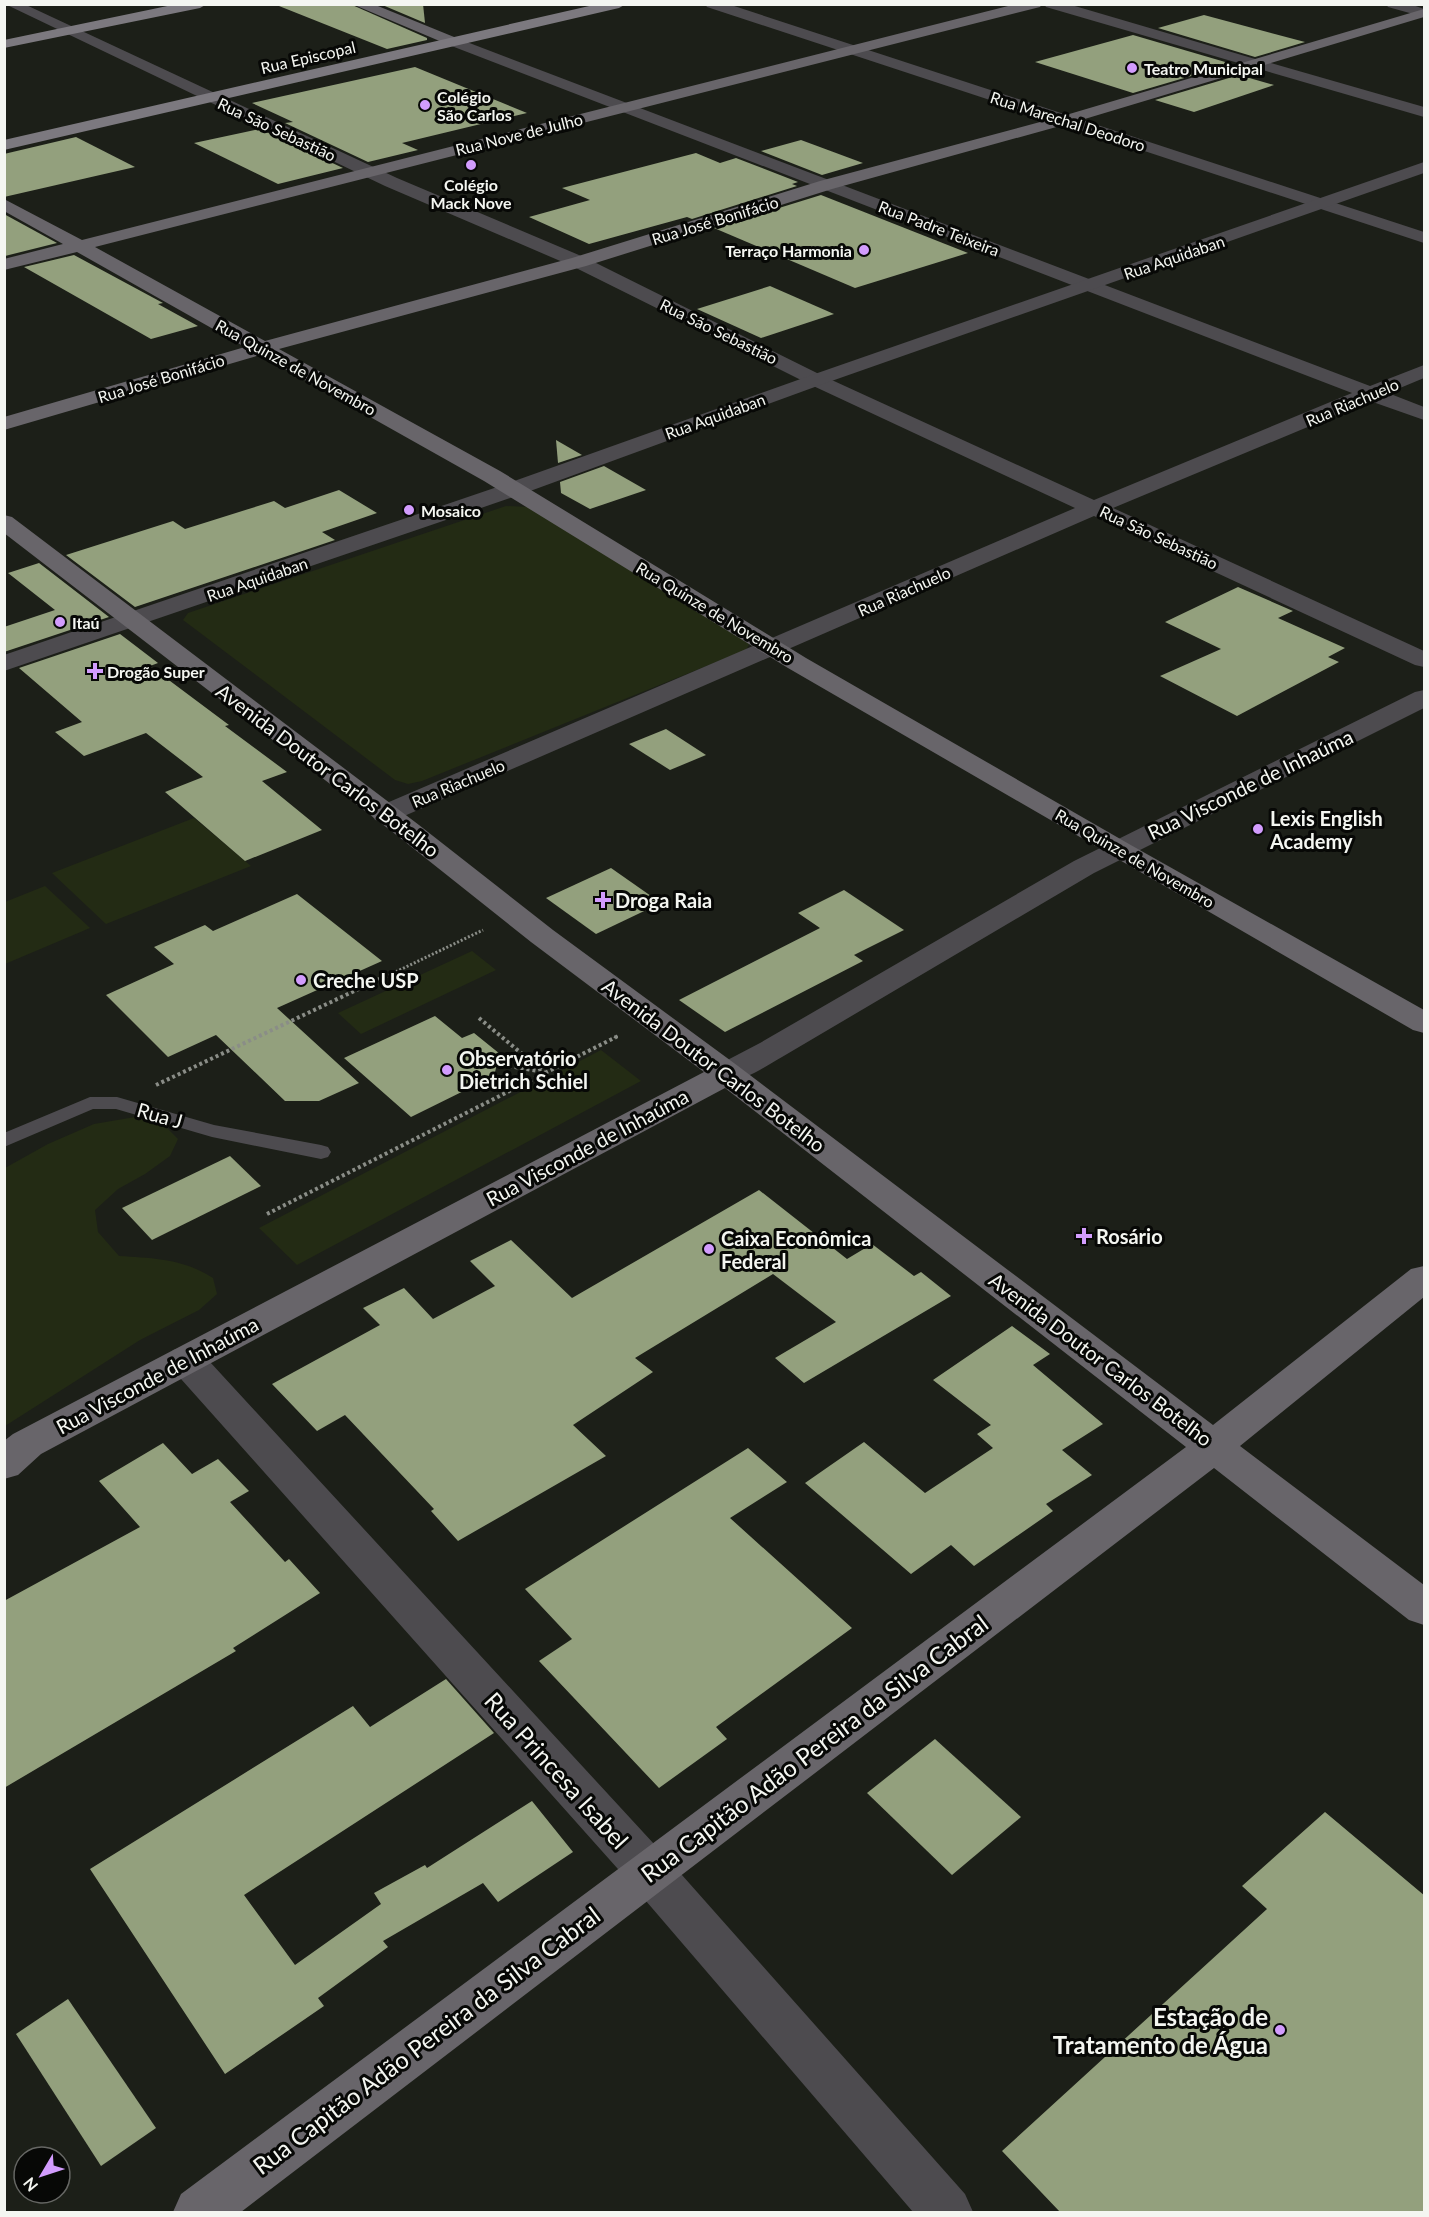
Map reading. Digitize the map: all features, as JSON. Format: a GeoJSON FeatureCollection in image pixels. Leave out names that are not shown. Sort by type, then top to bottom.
{"type":"FeatureCollection","features":[{"type":"Feature","properties":{"kind":"main road"},"geometry":{"type":"LineString","coordinates":[[4,44],[200,4]]}},
{"type":"Feature","properties":{"kind":"main road"},"geometry":{"type":"LineString","coordinates":[[359,4],[454,42]]}},
{"type":"Feature","properties":{"kind":"main road","name":"Rua Episcopal"},"geometry":{"type":"LineString","coordinates":[[4,145],[619,4]]}},
{"type":"Feature","properties":{"kind":"main road","name":"Rua Nove de Julho"},"geometry":{"type":"LineString","coordinates":[[4,265],[1035,4]]}},
{"type":"Feature","properties":{"kind":"main road","name":"Rua José Bonifácio"},"geometry":{"type":"LineString","coordinates":[[4,424],[262,348],[579,262],[826,185],[1066,120],[1425,13]]}},
{"type":"Feature","properties":{"kind":"main road","name":"Rua Quinze de Novembro"},"geometry":{"type":"LineString","coordinates":[[4,204],[514,489],[772,648],[1119,850],[1425,1023]]}},
{"type":"Feature","properties":{"kind":"main road","name":"Avenida Doutor Carlos Botelho"},"geometry":{"type":"LineString","coordinates":[[4,522],[1425,1608]]}},
{"type":"Feature","properties":{"kind":"main road","name":"Rua Visconde de Inhaúma"},"geometry":{"type":"LineString","coordinates":[[4,1464],[27,1444],[727,1073]]}},
{"type":"Feature","properties":{"kind":"main road","name":"Rua Capitão Adão Pereira da Silva Cabral"},"geometry":{"type":"LineString","coordinates":[[199,2212],[1215,1446],[1244,1420],[1425,1278]]}},
{"type":"Feature","properties":{"kind":"street","name":"Rua São Sebastião"},"geometry":{"type":"LineString","coordinates":[[12,4],[369,172],[579,262],[816,380],[1425,660]]}},
{"type":"Feature","properties":{"kind":"street","name":"Rua Marechal Deodoro"},"geometry":{"type":"LineString","coordinates":[[712,4],[1425,238]]}},
{"type":"Feature","properties":{"kind":"street"},"geometry":{"type":"LineString","coordinates":[[1051,4],[1425,112]]}},
{"type":"Feature","properties":{"kind":"street"},"geometry":{"type":"LineString","coordinates":[[1393,4],[1425,13]]}},
{"type":"Feature","properties":{"kind":"street","name":"Rua Padre Teixeira"},"geometry":{"type":"LineString","coordinates":[[454,42],[1425,414]]}},
{"type":"Feature","properties":{"kind":"street","name":"Rua Aquidaban"},"geometry":{"type":"LineString","coordinates":[[4,664],[514,489],[816,380],[1425,167]]}},
{"type":"Feature","properties":{"kind":"street","name":"Rua Riachuelo"},"geometry":{"type":"LineString","coordinates":[[385,814],[1096,507],[1425,371]]}},
{"type":"Feature","properties":{"kind":"street","name":"Rua Visconde de Inhaúma"},"geometry":{"type":"LineString","coordinates":[[727,1073],[771,1050],[1084,867],[1425,698]]}},
{"type":"Feature","properties":{"kind":"street","name":"Rua Princesa Isabel"},"geometry":{"type":"LineString","coordinates":[[186,1360],[650,1872],[947,2212]]}},
{"type":"Feature","properties":{"kind":"lane","name":"Rua J"},"geometry":{"type":"LineString","coordinates":[[4,1141],[90,1103],[117,1103],[212,1131],[321,1152]]}},
{"type":"Feature","properties":{"kind":"path"},"geometry":{"type":"LineString","coordinates":[[117,1103],[516,915]]}},
{"type":"Feature","properties":{"kind":"path"},"geometry":{"type":"LineString","coordinates":[[479,1018],[545,1073]]}},
{"type":"Feature","properties":{"kind":"path"},"geometry":{"type":"LineString","coordinates":[[267,1214],[616,1036],[608,1029]]}},
{"type":"Feature","properties":{"kind":"path"},"geometry":{"type":"LineString","coordinates":[[497,1064],[545,1073]]}},
{"type":"Feature","properties":{"kind":"green space"},"geometry":{"type":"Polygon","coordinates":[[[506,506],[530,507],[751,641],[746,650],[422,781],[408,784],[395,780],[183,620],[188,613],[506,506]]]}},
{"type":"Feature","properties":{"kind":"green space"},"geometry":{"type":"Polygon","coordinates":[[[194,818],[251,866],[106,924],[52,873],[194,818]]]}},
{"type":"Feature","properties":{"kind":"green space"},"geometry":{"type":"Polygon","coordinates":[[[45,886],[90,928],[5,964],[5,902],[45,886]]]}},
{"type":"Feature","properties":{"kind":"green space"},"geometry":{"type":"Polygon","coordinates":[[[472,951],[496,970],[361,1034],[338,1013],[472,951]]]}},
{"type":"Feature","properties":{"kind":"green space"},"geometry":{"type":"Polygon","coordinates":[[[601,1050],[641,1081],[297,1265],[259,1228],[601,1050]]]}},
{"type":"Feature","properties":{"kind":"green space"},"geometry":{"type":"Polygon","coordinates":[[[141,1116],[165,1126],[178,1139],[170,1156],[145,1174],[118,1189],[95,1210],[98,1232],[119,1256],[179,1263],[202,1272],[213,1278],[217,1294],[199,1310],[140,1340],[5,1426],[5,1168],[48,1144],[94,1124],[141,1116]]]}},
{"type":"Feature","properties":{"kind":"building"},"geometry":{"type":"Polygon","coordinates":[[[279,4],[350,4],[427,38],[427,40],[387,49],[279,6],[279,4]]]}},
{"type":"Feature","properties":{"kind":"building"},"geometry":{"type":"Polygon","coordinates":[[[380,4],[423,4],[425,23],[380,4]]]}},
{"type":"Feature","properties":{"kind":"building"},"geometry":{"type":"Polygon","coordinates":[[[1204,15],[1305,42],[1255,57],[1158,28],[1204,15]]]}},
{"type":"Feature","properties":{"kind":"building"},"geometry":{"type":"Polygon","coordinates":[[[1133,35],[1232,64],[1133,93],[1035,62],[1133,35]]]}},
{"type":"Feature","properties":{"kind":"building","name":"Colégio São Carlos"},"geometry":{"type":"Polygon","coordinates":[[[415,67],[527,113],[402,143],[418,150],[368,162],[285,123],[293,122],[252,103],[415,67]]]}},
{"type":"Feature","properties":{"kind":"building"},"geometry":{"type":"Polygon","coordinates":[[[1239,75],[1274,85],[1194,112],[1155,100],[1239,75]]]}},
{"type":"Feature","properties":{"kind":"building"},"geometry":{"type":"Polygon","coordinates":[[[260,129],[343,168],[278,184],[194,143],[260,129]]]}},
{"type":"Feature","properties":{"kind":"building"},"geometry":{"type":"Polygon","coordinates":[[[76,137],[135,167],[4,197],[4,154],[76,137]]]}},
{"type":"Feature","properties":{"kind":"building"},"geometry":{"type":"Polygon","coordinates":[[[801,140],[863,163],[822,175],[761,151],[801,140]]]}},
{"type":"Feature","properties":{"kind":"building"},"geometry":{"type":"Polygon","coordinates":[[[696,153],[720,163],[736,158],[798,182],[792,184],[797,186],[692,219],[687,217],[589,244],[529,217],[590,200],[562,188],[696,153]]]}},
{"type":"Feature","properties":{"kind":"building","name":"Terraço Harmonia"},"geometry":{"type":"Polygon","coordinates":[[[821,195],[968,253],[855,288],[714,228],[821,195]]]}},
{"type":"Feature","properties":{"kind":"building"},"geometry":{"type":"Polygon","coordinates":[[[4,214],[57,243],[5,256],[4,214]]]}},
{"type":"Feature","properties":{"kind":"building"},"geometry":{"type":"Polygon","coordinates":[[[74,255],[163,303],[158,304],[198,326],[151,339],[24,267],[74,255]]]}},
{"type":"Feature","properties":{"kind":"building"},"geometry":{"type":"Polygon","coordinates":[[[770,286],[834,314],[761,338],[697,309],[770,286]]]}},
{"type":"Feature","properties":{"kind":"building"},"geometry":{"type":"Polygon","coordinates":[[[556,440],[582,455],[558,463],[556,440]]]}},
{"type":"Feature","properties":{"kind":"building"},"geometry":{"type":"Polygon","coordinates":[[[604,466],[646,490],[590,509],[561,493],[560,482],[604,466]]]}},
{"type":"Feature","properties":{"kind":"building"},"geometry":{"type":"Polygon","coordinates":[[[339,490],[377,513],[322,532],[335,540],[135,607],[66,555],[173,521],[185,529],[274,501],[285,508],[339,490]]]}},
{"type":"Feature","properties":{"kind":"building","name":"Itaú"},"geometry":{"type":"Polygon","coordinates":[[[39,563],[109,617],[4,652],[4,627],[55,610],[8,573],[39,563]]]}},
{"type":"Feature","properties":{"kind":"building"},"geometry":{"type":"Polygon","coordinates":[[[1238,587],[1293,611],[1278,618],[1345,648],[1328,657],[1339,662],[1237,716],[1160,676],[1221,649],[1165,622],[1238,587]]]}},
{"type":"Feature","properties":{"kind":"building"},"geometry":{"type":"Polygon","coordinates":[[[120,634],[158,663],[150,666],[287,772],[262,781],[322,830],[245,861],[165,792],[203,777],[146,733],[84,756],[55,732],[82,722],[19,668],[120,634]]]}},
{"type":"Feature","properties":{"kind":"building"},"geometry":{"type":"Polygon","coordinates":[[[666,729],[706,755],[670,770],[629,744],[666,729]]]}},
{"type":"Feature","properties":{"kind":"building","name":"Droga Raia"},"geometry":{"type":"Polygon","coordinates":[[[611,868],[661,903],[596,934],[546,898],[611,868]]]}},
{"type":"Feature","properties":{"kind":"building"},"geometry":{"type":"Polygon","coordinates":[[[844,890],[904,930],[854,955],[863,961],[725,1032],[679,1000],[820,928],[798,913],[844,890]]]}},
{"type":"Feature","properties":{"kind":"building"},"geometry":{"type":"Polygon","coordinates":[[[297,894],[382,961],[277,1008],[359,1083],[319,1101],[285,1101],[216,1035],[168,1057],[106,995],[174,964],[154,947],[205,925],[213,931],[297,894]]]}},
{"type":"Feature","properties":{"kind":"building","name":"Observatório Dietrich Schiel"},"geometry":{"type":"Polygon","coordinates":[[[435,1016],[462,1038],[474,1033],[500,1054],[494,1076],[411,1117],[344,1058],[435,1016]]]}},
{"type":"Feature","properties":{"kind":"building"},"geometry":{"type":"Polygon","coordinates":[[[230,1156],[261,1186],[152,1240],[122,1208],[230,1156]]]}},
{"type":"Feature","properties":{"kind":"building"},"geometry":{"type":"Polygon","coordinates":[[[759,1190],[847,1259],[872,1244],[914,1276],[921,1272],[951,1296],[804,1383],[775,1358],[836,1322],[773,1274],[635,1358],[653,1372],[573,1425],[606,1456],[458,1541],[431,1511],[434,1509],[345,1415],[317,1431],[272,1384],[380,1325],[363,1308],[404,1288],[433,1319],[495,1286],[470,1261],[511,1240],[572,1298],[759,1190]]]}},
{"type":"Feature","properties":{"kind":"building"},"geometry":{"type":"Polygon","coordinates":[[[1012,1326],[1050,1354],[1033,1365],[1103,1424],[1062,1450],[1092,1475],[1046,1504],[1053,1511],[974,1566],[951,1545],[911,1574],[805,1483],[864,1442],[925,1493],[993,1448],[977,1434],[991,1425],[933,1380],[1012,1326]]]}},
{"type":"Feature","properties":{"kind":"building"},"geometry":{"type":"Polygon","coordinates":[[[163,1443],[192,1474],[218,1459],[249,1491],[230,1502],[285,1562],[289,1559],[320,1593],[233,1648],[236,1651],[4,1788],[4,1601],[140,1527],[99,1481],[163,1443]]]}},
{"type":"Feature","properties":{"kind":"building"},"geometry":{"type":"Polygon","coordinates":[[[748,1448],[787,1482],[730,1518],[852,1628],[716,1727],[727,1739],[659,1788],[539,1661],[572,1639],[525,1589],[748,1448]]]}},
{"type":"Feature","properties":{"kind":"building"},"geometry":{"type":"Polygon","coordinates":[[[446,1679],[494,1733],[244,1895],[295,1965],[381,1904],[374,1893],[425,1865],[427,1868],[532,1801],[573,1852],[498,1902],[483,1883],[383,1941],[388,1947],[318,1998],[324,2006],[225,2074],[90,1869],[353,1706],[370,1727],[446,1679]]]}},
{"type":"Feature","properties":{"kind":"building"},"geometry":{"type":"Polygon","coordinates":[[[935,1739],[1021,1817],[952,1875],[867,1793],[935,1739]]]}},
{"type":"Feature","properties":{"kind":"building","name":"Estação de Tratamento de Água"},"geometry":{"type":"Polygon","coordinates":[[[1325,1812],[1425,1896],[1425,2212],[1060,2212],[1002,2151],[1267,1909],[1242,1886],[1325,1812]]]}},
{"type":"Feature","properties":{"kind":"building"},"geometry":{"type":"Polygon","coordinates":[[[68,1999],[156,2128],[101,2166],[16,2034],[68,1999]]]}},
{"type":"Feature","properties":{"kind":"place","name":"Teatro Municipal"},"geometry":{"type":"Point","coordinates":[1132,68]}},
{"type":"Feature","properties":{"kind":"place","name":"Colégio São Carlos"},"geometry":{"type":"Point","coordinates":[425,105]}},
{"type":"Feature","properties":{"kind":"place","name":"Colégio Mack Nove"},"geometry":{"type":"Point","coordinates":[471,165]}},
{"type":"Feature","properties":{"kind":"place","name":"Terraço Harmonia"},"geometry":{"type":"Point","coordinates":[864,250]}},
{"type":"Feature","properties":{"kind":"place","name":"Mosaico"},"geometry":{"type":"Point","coordinates":[409,510]}},
{"type":"Feature","properties":{"kind":"place","name":"Itaú"},"geometry":{"type":"Point","coordinates":[60,622]}},
{"type":"Feature","properties":{"kind":"place","name":"Drogão Super"},"geometry":{"type":"Point","coordinates":[95,671]}},
{"type":"Feature","properties":{"kind":"place","name":"Lexis English Academy"},"geometry":{"type":"Point","coordinates":[1258,829]}},
{"type":"Feature","properties":{"kind":"place","name":"Droga Raia"},"geometry":{"type":"Point","coordinates":[603,900]}},
{"type":"Feature","properties":{"kind":"place","name":"Creche USP"},"geometry":{"type":"Point","coordinates":[301,980]}},
{"type":"Feature","properties":{"kind":"place","name":"Observatório Dietrich Schiel"},"geometry":{"type":"Point","coordinates":[447,1070]}},
{"type":"Feature","properties":{"kind":"place","name":"Rosário"},"geometry":{"type":"Point","coordinates":[1084,1236]}},
{"type":"Feature","properties":{"kind":"place","name":"Caixa Econômica Federal"},"geometry":{"type":"Point","coordinates":[709,1249]}},
{"type":"Feature","properties":{"kind":"place","name":"Estação de Tratamento de Água"},"geometry":{"type":"Point","coordinates":[1280,2030]}}]}
